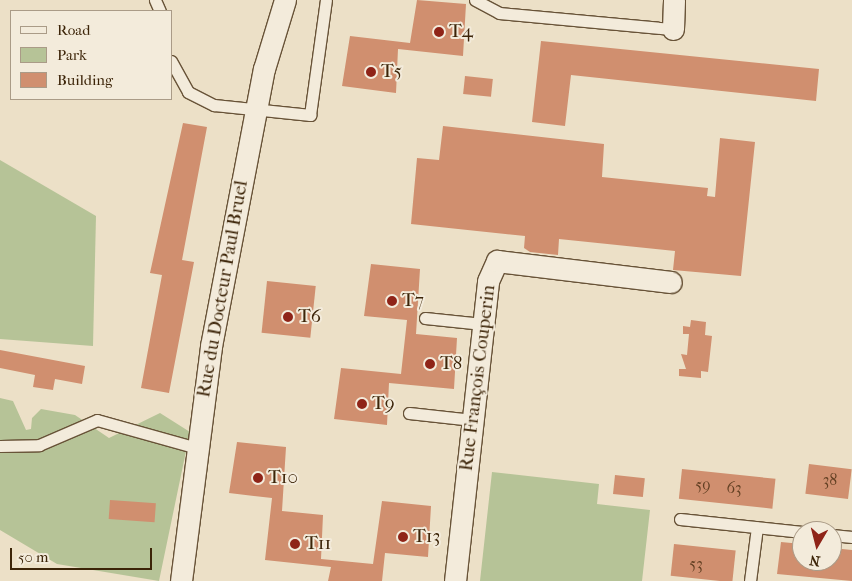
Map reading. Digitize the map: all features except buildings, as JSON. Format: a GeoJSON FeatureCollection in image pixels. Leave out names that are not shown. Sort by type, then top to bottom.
{"type":"FeatureCollection","features":[{"type":"Feature","properties":{"kind":"street","name":"Rue du Docteur Paul Bruel"},"geometry":{"type":"LineString","coordinates":[[182,581],[197,448],[255,110],[285,0]]}},
{"type":"Feature","properties":{"kind":"street"},"geometry":{"type":"LineString","coordinates":[[673,29],[674,0]]}},
{"type":"Feature","properties":{"kind":"street","name":"Rue François Couperin"},"geometry":{"type":"LineString","coordinates":[[455,581],[488,281],[497,261],[671,282]]}},
{"type":"Feature","properties":{"kind":"lane"},"geometry":{"type":"LineString","coordinates":[[172,63],[188,92],[214,105],[310,115],[326,0]]}},
{"type":"Feature","properties":{"kind":"lane"},"geometry":{"type":"LineString","coordinates":[[475,0],[499,13],[673,29]]}},
{"type":"Feature","properties":{"kind":"lane"},"geometry":{"type":"LineString","coordinates":[[425,318],[483,324]]}},
{"type":"Feature","properties":{"kind":"lane"},"geometry":{"type":"LineString","coordinates":[[409,413],[473,420]]}},
{"type":"Feature","properties":{"kind":"lane"},"geometry":{"type":"LineString","coordinates":[[0,446],[39,445],[97,420],[197,448]]}},
{"type":"Feature","properties":{"kind":"lane"},"geometry":{"type":"LineString","coordinates":[[680,519],[792,531]]}},
{"type":"Feature","properties":{"kind":"lane"},"geometry":{"type":"LineString","coordinates":[[750,581],[757,527]]}},
{"type":"Feature","properties":{"kind":"green space"},"geometry":{"type":"Polygon","coordinates":[[[0,160],[96,216],[93,346],[0,339],[0,160]]]}},
{"type":"Feature","properties":{"kind":"green space"},"geometry":{"type":"Polygon","coordinates":[[[0,398],[13,401],[26,430],[31,429],[32,418],[41,409],[75,415],[109,438],[160,413],[190,432],[159,581],[57,564],[0,530],[0,398]]]}},
{"type":"Feature","properties":{"kind":"green space"},"geometry":{"type":"Polygon","coordinates":[[[492,472],[599,484],[597,504],[650,510],[642,581],[480,581],[492,472]]]}},
{"type":"Feature","properties":{"kind":"place","name":"T4"},"geometry":{"type":"Point","coordinates":[439,32]}},
{"type":"Feature","properties":{"kind":"place","name":"T5"},"geometry":{"type":"Point","coordinates":[371,72]}},
{"type":"Feature","properties":{"kind":"place","name":"T7"},"geometry":{"type":"Point","coordinates":[392,301]}},
{"type":"Feature","properties":{"kind":"place","name":"T6"},"geometry":{"type":"Point","coordinates":[288,317]}},
{"type":"Feature","properties":{"kind":"place","name":"T8"},"geometry":{"type":"Point","coordinates":[430,364]}},
{"type":"Feature","properties":{"kind":"place","name":"T9"},"geometry":{"type":"Point","coordinates":[362,404]}},
{"type":"Feature","properties":{"kind":"place","name":"T10"},"geometry":{"type":"Point","coordinates":[258,478]}},
{"type":"Feature","properties":{"kind":"place","name":"T13"},"geometry":{"type":"Point","coordinates":[403,537]}},
{"type":"Feature","properties":{"kind":"place","name":"T11"},"geometry":{"type":"Point","coordinates":[295,544]}}]}
